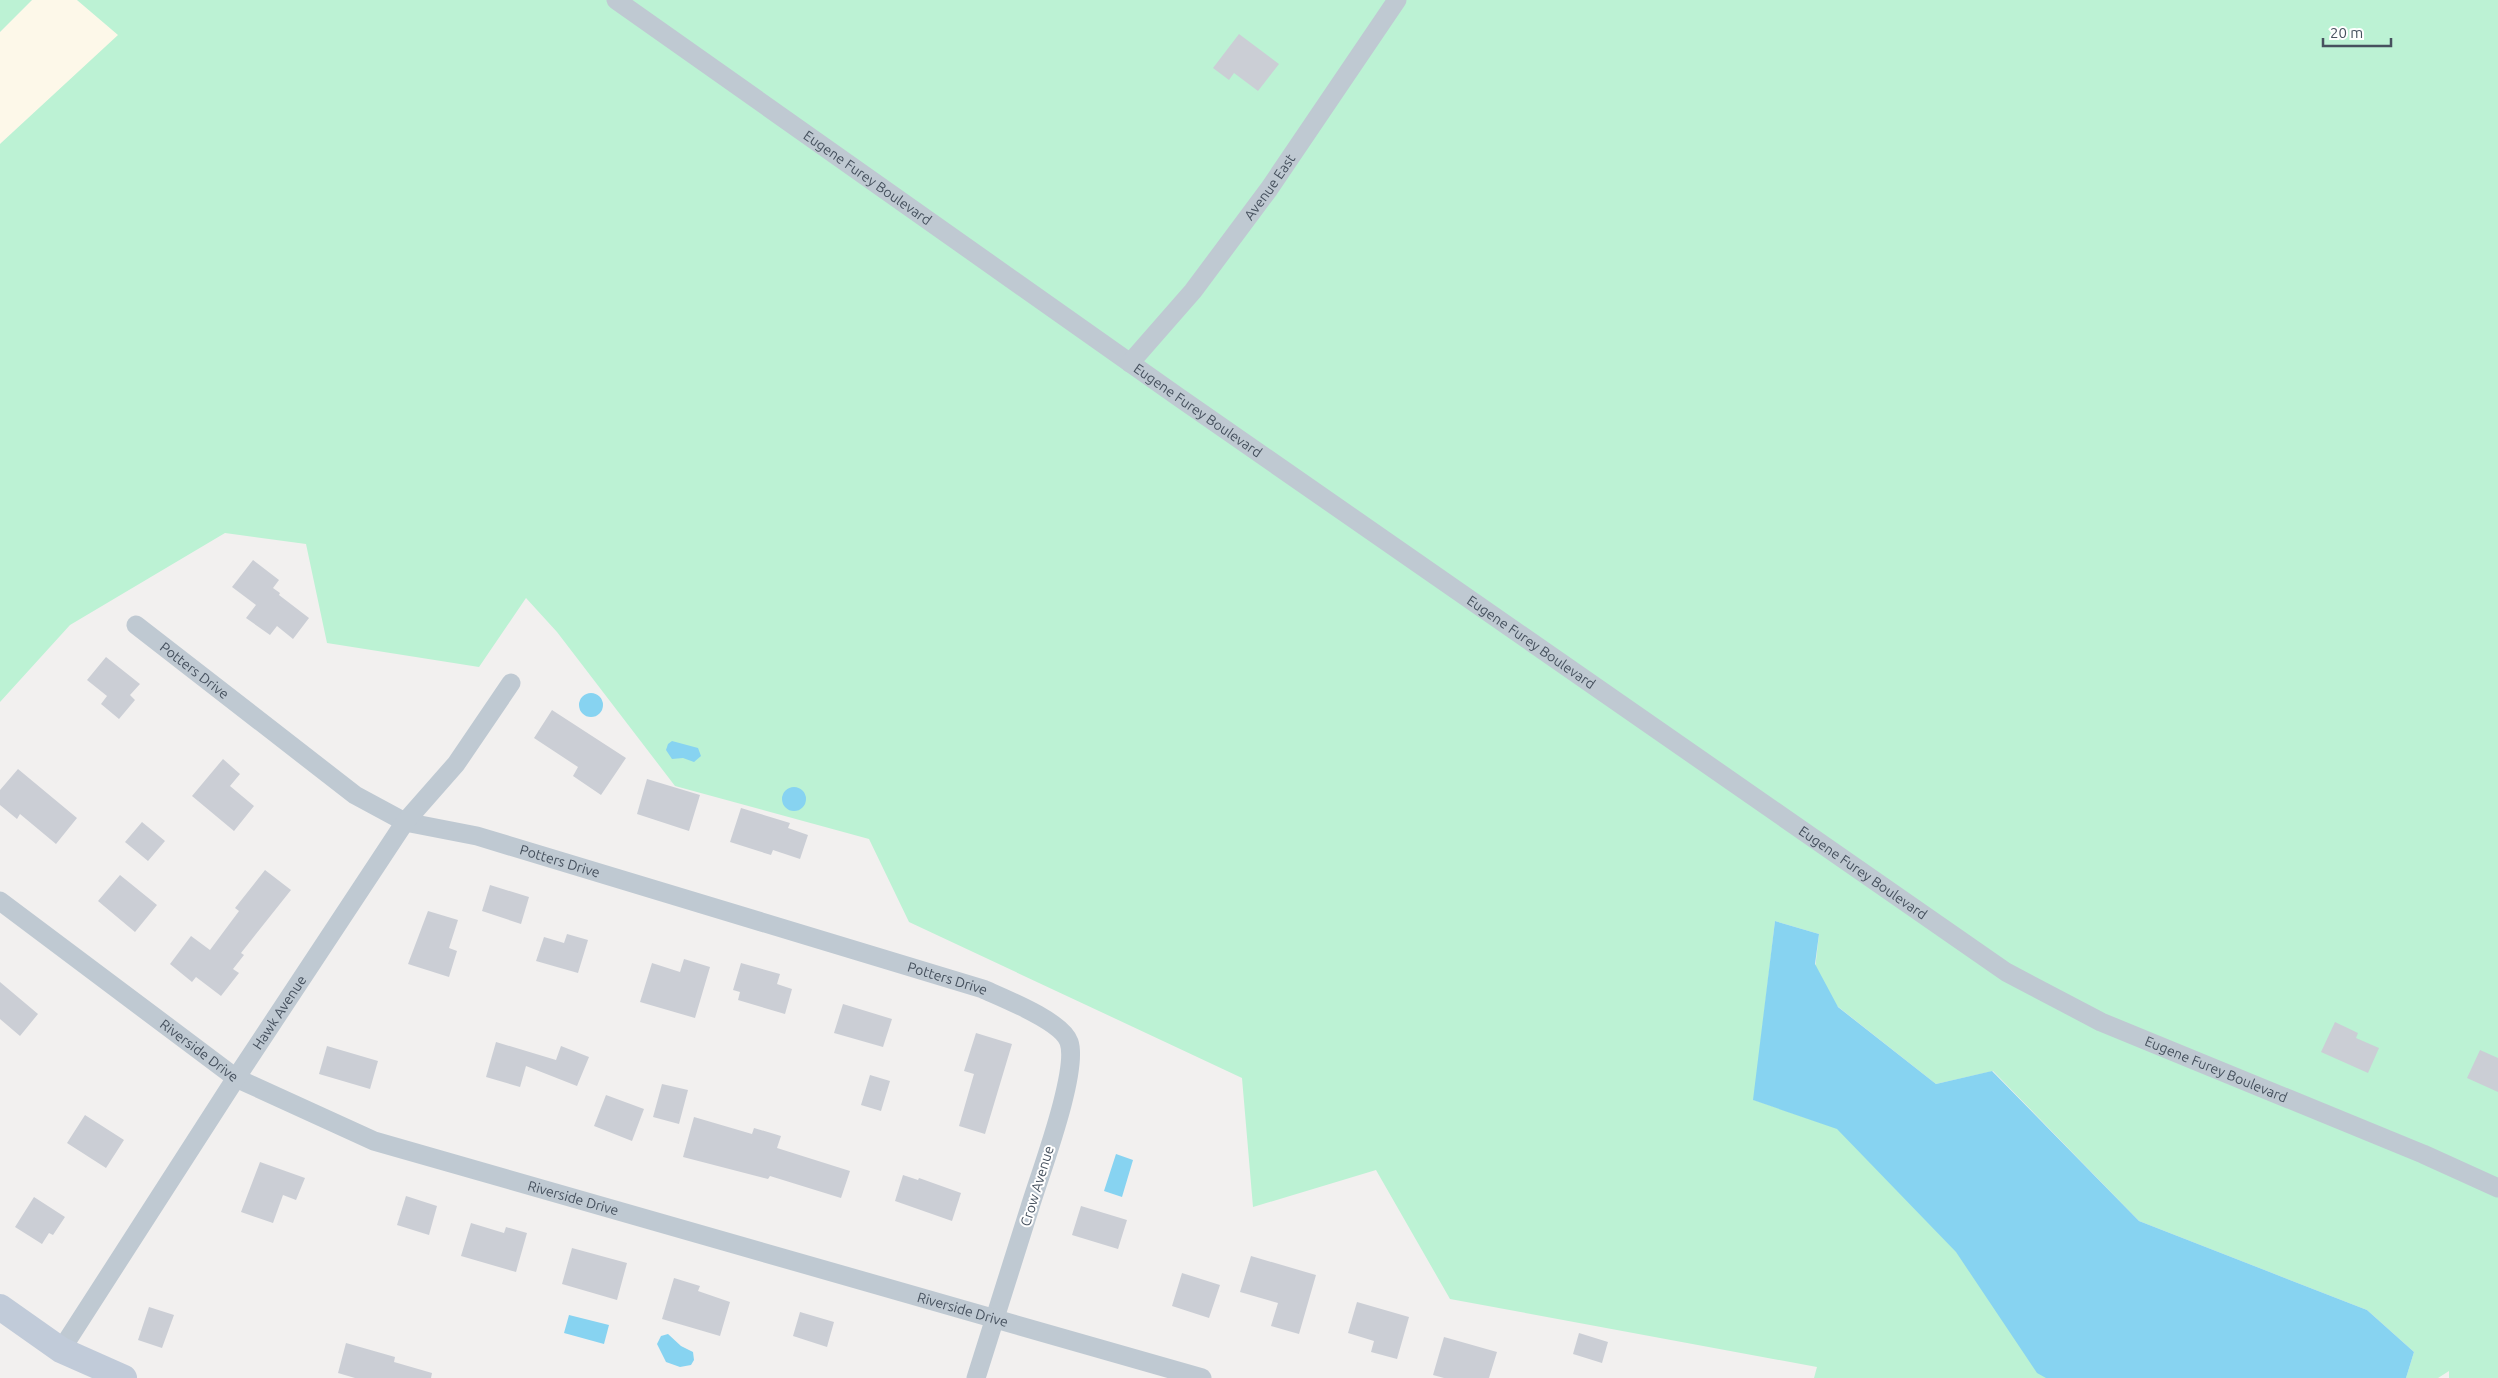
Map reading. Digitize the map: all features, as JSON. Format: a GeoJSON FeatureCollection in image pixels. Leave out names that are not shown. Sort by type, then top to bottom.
{"type":"FeatureCollection","features":[{"type":"Feature","properties":{"kind":"street","name":"Eugene Furey Boulevard"},"geometry":{"type":"LineString","coordinates":[[616,0],[1130,363],[2006,972],[2101,1022],[2423,1154],[2498,1188]]}},
{"type":"Feature","properties":{"kind":"street","name":"Avenue East"},"geometry":{"type":"LineString","coordinates":[[1130,363],[1193,290],[1269,189],[1397,0]]}},
{"type":"Feature","properties":{"kind":"street","name":"Potters Drive"},"geometry":{"type":"LineString","coordinates":[[136,626],[355,795],[405,822],[477,836],[983,989],[1029,1010]]}},
{"type":"Feature","properties":{"kind":"street","name":"Hawk Avenue"},"geometry":{"type":"LineString","coordinates":[[61,1350],[236,1078],[405,822],[456,764],[511,683]]}},
{"type":"Feature","properties":{"kind":"street","name":"Riverside Drive"},"geometry":{"type":"LineString","coordinates":[[0,901],[236,1078],[374,1141],[1202,1378]]}},
{"type":"Feature","properties":{"kind":"street","name":"Crow Avenue"},"geometry":{"type":"LineString","coordinates":[[976,1378],[1062,1105],[1071,1057],[1069,1041],[1062,1031],[1029,1010]]}},
{"type":"Feature","properties":{"kind":"street"},"geometry":{"type":"LineString","coordinates":[[0,1306],[61,1350],[124,1378]]}},
{"type":"Feature","properties":{"kind":"shaded area"},"geometry":{"type":"Polygon","coordinates":[[[32,0],[77,0],[119,35],[0,144],[0,32],[32,0]]]}},
{"type":"Feature","properties":{"kind":"green space"},"geometry":{"type":"Polygon","coordinates":[[[0,0],[32,0],[0,32],[0,0]]]}},
{"type":"Feature","properties":{"kind":"green space"},"geometry":{"type":"Polygon","coordinates":[[[77,0],[2498,0],[2498,1378],[2449,1378],[2449,1371],[2438,1378],[2406,1378],[2414,1352],[2367,1310],[2139,1221],[1993,1071],[1936,1084],[1813,987],[1819,934],[1775,921],[1754,1100],[1839,1129],[2077,1378],[1814,1378],[1817,1367],[1450,1299],[1376,1170],[1253,1207],[1242,1078],[909,922],[869,839],[675,786],[557,632],[526,598],[479,667],[327,643],[306,544],[225,533],[70,625],[0,702],[0,144],[118,35],[77,0]]]}},
{"type":"Feature","properties":{"kind":"water"},"geometry":{"type":"Polygon","coordinates":[[[591,693],[600,696],[603,705],[600,714],[591,717],[582,714],[579,705],[582,696],[591,693]]]}},
{"type":"Feature","properties":{"kind":"water"},"geometry":{"type":"Polygon","coordinates":[[[672,741],[698,748],[701,756],[694,762],[683,758],[672,759],[666,750],[668,744],[672,741]]]}},
{"type":"Feature","properties":{"kind":"water"},"geometry":{"type":"Polygon","coordinates":[[[794,787],[803,790],[806,799],[803,808],[794,811],[785,808],[782,799],[785,790],[794,787]]]}},
{"type":"Feature","properties":{"kind":"water"},"geometry":{"type":"Polygon","coordinates":[[[1775,921],[1819,934],[1815,964],[1838,1007],[1936,1084],[1992,1071],[2139,1221],[2367,1310],[2414,1352],[2406,1378],[2046,1378],[2037,1373],[1956,1252],[1837,1129],[1753,1100],[1775,921]]]}},
{"type":"Feature","properties":{"kind":"water"},"geometry":{"type":"Polygon","coordinates":[[[1116,1154],[1133,1160],[1122,1197],[1104,1191],[1116,1154]]]}},
{"type":"Feature","properties":{"kind":"water"},"geometry":{"type":"Polygon","coordinates":[[[569,1315],[609,1325],[604,1344],[564,1333],[569,1315]]]}},
{"type":"Feature","properties":{"kind":"water"},"geometry":{"type":"Polygon","coordinates":[[[668,1334],[681,1346],[693,1352],[694,1360],[691,1365],[680,1367],[666,1362],[657,1344],[661,1336],[668,1334]]]}},
{"type":"Feature","properties":{"kind":"building"},"geometry":{"type":"Polygon","coordinates":[[[1239,34],[1279,64],[1258,91],[1234,73],[1229,80],[1213,68],[1239,34]]]}},
{"type":"Feature","properties":{"kind":"building"},"geometry":{"type":"Polygon","coordinates":[[[253,560],[279,580],[273,588],[280,593],[279,595],[309,618],[293,639],[277,626],[270,635],[246,618],[256,605],[232,587],[253,560]]]}},
{"type":"Feature","properties":{"kind":"building"},"geometry":{"type":"Polygon","coordinates":[[[106,657],[140,684],[130,695],[135,700],[119,719],[101,704],[107,696],[87,680],[106,657]]]}},
{"type":"Feature","properties":{"kind":"building"},"geometry":{"type":"Polygon","coordinates":[[[552,710],[626,758],[601,795],[573,776],[578,767],[534,738],[552,710]]]}},
{"type":"Feature","properties":{"kind":"building"},"geometry":{"type":"Polygon","coordinates":[[[223,759],[240,774],[230,786],[254,806],[234,831],[192,796],[223,759]]]}},
{"type":"Feature","properties":{"kind":"building"},"geometry":{"type":"Polygon","coordinates":[[[18,769],[77,818],[56,844],[20,814],[17,819],[0,805],[0,790],[18,769]]]}},
{"type":"Feature","properties":{"kind":"building"},"geometry":{"type":"Polygon","coordinates":[[[647,779],[700,795],[689,831],[637,814],[647,779]]]}},
{"type":"Feature","properties":{"kind":"building"},"geometry":{"type":"Polygon","coordinates":[[[741,808],[790,823],[788,828],[808,835],[800,859],[773,850],[771,855],[730,842],[741,808]]]}},
{"type":"Feature","properties":{"kind":"building"},"geometry":{"type":"Polygon","coordinates":[[[142,822],[165,841],[148,861],[125,842],[142,822]]]}},
{"type":"Feature","properties":{"kind":"building"},"geometry":{"type":"Polygon","coordinates":[[[265,870],[291,890],[241,953],[244,955],[233,969],[239,973],[221,996],[196,977],[192,982],[170,964],[191,936],[210,950],[239,911],[235,908],[265,870]]]}},
{"type":"Feature","properties":{"kind":"building"},"geometry":{"type":"Polygon","coordinates":[[[120,875],[157,905],[135,932],[98,901],[120,875]]]}},
{"type":"Feature","properties":{"kind":"building"},"geometry":{"type":"Polygon","coordinates":[[[490,885],[529,897],[521,924],[482,911],[490,885]]]}},
{"type":"Feature","properties":{"kind":"building"},"geometry":{"type":"Polygon","coordinates":[[[428,911],[458,920],[449,948],[457,951],[449,977],[408,964],[428,911]]]}},
{"type":"Feature","properties":{"kind":"building"},"geometry":{"type":"Polygon","coordinates":[[[567,934],[588,940],[578,973],[536,961],[544,937],[564,943],[567,934]]]}},
{"type":"Feature","properties":{"kind":"building"},"geometry":{"type":"Polygon","coordinates":[[[684,959],[710,967],[695,1018],[640,1002],[652,963],[680,972],[684,959]]]}},
{"type":"Feature","properties":{"kind":"building"},"geometry":{"type":"Polygon","coordinates":[[[741,963],[780,974],[777,984],[792,989],[785,1014],[738,1000],[740,992],[733,990],[741,963]]]}},
{"type":"Feature","properties":{"kind":"building"},"geometry":{"type":"Polygon","coordinates":[[[0,982],[38,1014],[20,1036],[0,1019],[0,982]]]}},
{"type":"Feature","properties":{"kind":"building"},"geometry":{"type":"Polygon","coordinates":[[[843,1004],[892,1019],[883,1047],[834,1033],[843,1004]]]}},
{"type":"Feature","properties":{"kind":"building"},"geometry":{"type":"Polygon","coordinates":[[[2335,1022],[2358,1033],[2356,1038],[2379,1048],[2368,1073],[2321,1052],[2335,1022]]]}},
{"type":"Feature","properties":{"kind":"building"},"geometry":{"type":"Polygon","coordinates":[[[976,1033],[1012,1044],[985,1134],[959,1126],[974,1074],[964,1071],[976,1033]]]}},
{"type":"Feature","properties":{"kind":"building"},"geometry":{"type":"Polygon","coordinates":[[[496,1042],[556,1060],[561,1046],[589,1057],[577,1086],[526,1066],[520,1087],[486,1077],[496,1042]]]}},
{"type":"Feature","properties":{"kind":"building"},"geometry":{"type":"Polygon","coordinates":[[[327,1046],[378,1061],[370,1089],[319,1074],[327,1046]]]}},
{"type":"Feature","properties":{"kind":"building"},"geometry":{"type":"Polygon","coordinates":[[[2480,1050],[2498,1058],[2498,1092],[2467,1078],[2480,1050]]]}},
{"type":"Feature","properties":{"kind":"building"},"geometry":{"type":"Polygon","coordinates":[[[870,1075],[890,1081],[881,1111],[861,1105],[870,1075]]]}},
{"type":"Feature","properties":{"kind":"building"},"geometry":{"type":"Polygon","coordinates":[[[662,1084],[688,1090],[679,1124],[653,1117],[662,1084]]]}},
{"type":"Feature","properties":{"kind":"building"},"geometry":{"type":"Polygon","coordinates":[[[606,1095],[644,1109],[632,1141],[594,1126],[606,1095]]]}},
{"type":"Feature","properties":{"kind":"building"},"geometry":{"type":"Polygon","coordinates":[[[85,1115],[124,1140],[106,1168],[67,1143],[85,1115]]]}},
{"type":"Feature","properties":{"kind":"building"},"geometry":{"type":"Polygon","coordinates":[[[694,1117],[752,1134],[754,1128],[781,1136],[777,1148],[850,1171],[841,1198],[770,1176],[768,1179],[683,1157],[694,1117]]]}},
{"type":"Feature","properties":{"kind":"building"},"geometry":{"type":"Polygon","coordinates":[[[260,1162],[305,1178],[296,1200],[283,1195],[273,1223],[241,1212],[260,1162]]]}},
{"type":"Feature","properties":{"kind":"building"},"geometry":{"type":"Polygon","coordinates":[[[903,1175],[918,1180],[919,1178],[961,1193],[952,1221],[895,1201],[903,1175]]]}},
{"type":"Feature","properties":{"kind":"building"},"geometry":{"type":"Polygon","coordinates":[[[406,1196],[437,1206],[429,1235],[397,1225],[406,1196]]]}},
{"type":"Feature","properties":{"kind":"building"},"geometry":{"type":"Polygon","coordinates":[[[34,1197],[65,1217],[53,1235],[49,1233],[42,1244],[15,1227],[34,1197]]]}},
{"type":"Feature","properties":{"kind":"building"},"geometry":{"type":"Polygon","coordinates":[[[1081,1206],[1127,1220],[1118,1249],[1072,1235],[1081,1206]]]}},
{"type":"Feature","properties":{"kind":"building"},"geometry":{"type":"Polygon","coordinates":[[[471,1223],[504,1233],[506,1227],[527,1233],[516,1272],[461,1256],[471,1223]]]}},
{"type":"Feature","properties":{"kind":"building"},"geometry":{"type":"Polygon","coordinates":[[[572,1248],[627,1263],[617,1300],[562,1284],[572,1248]]]}},
{"type":"Feature","properties":{"kind":"building"},"geometry":{"type":"Polygon","coordinates":[[[1251,1256],[1316,1275],[1299,1334],[1271,1326],[1278,1303],[1240,1292],[1251,1256]]]}},
{"type":"Feature","properties":{"kind":"building"},"geometry":{"type":"Polygon","coordinates":[[[1182,1273],[1220,1285],[1209,1318],[1172,1306],[1182,1273]]]}},
{"type":"Feature","properties":{"kind":"building"},"geometry":{"type":"Polygon","coordinates":[[[674,1278],[700,1286],[698,1291],[730,1302],[720,1336],[662,1319],[674,1278]]]}},
{"type":"Feature","properties":{"kind":"building"},"geometry":{"type":"Polygon","coordinates":[[[1357,1302],[1409,1317],[1397,1359],[1371,1352],[1374,1341],[1348,1333],[1357,1302]]]}},
{"type":"Feature","properties":{"kind":"building"},"geometry":{"type":"Polygon","coordinates":[[[149,1307],[174,1315],[162,1348],[138,1340],[149,1307]]]}},
{"type":"Feature","properties":{"kind":"building"},"geometry":{"type":"Polygon","coordinates":[[[800,1312],[834,1322],[827,1347],[793,1336],[800,1312]]]}},
{"type":"Feature","properties":{"kind":"building"},"geometry":{"type":"Polygon","coordinates":[[[1579,1333],[1608,1342],[1602,1363],[1573,1354],[1579,1333]]]}},
{"type":"Feature","properties":{"kind":"building"},"geometry":{"type":"Polygon","coordinates":[[[1444,1337],[1497,1352],[1489,1378],[1444,1378],[1433,1375],[1444,1337]]]}},
{"type":"Feature","properties":{"kind":"building"},"geometry":{"type":"Polygon","coordinates":[[[346,1343],[395,1357],[394,1362],[432,1373],[431,1378],[355,1378],[338,1373],[346,1343]]]}}]}
